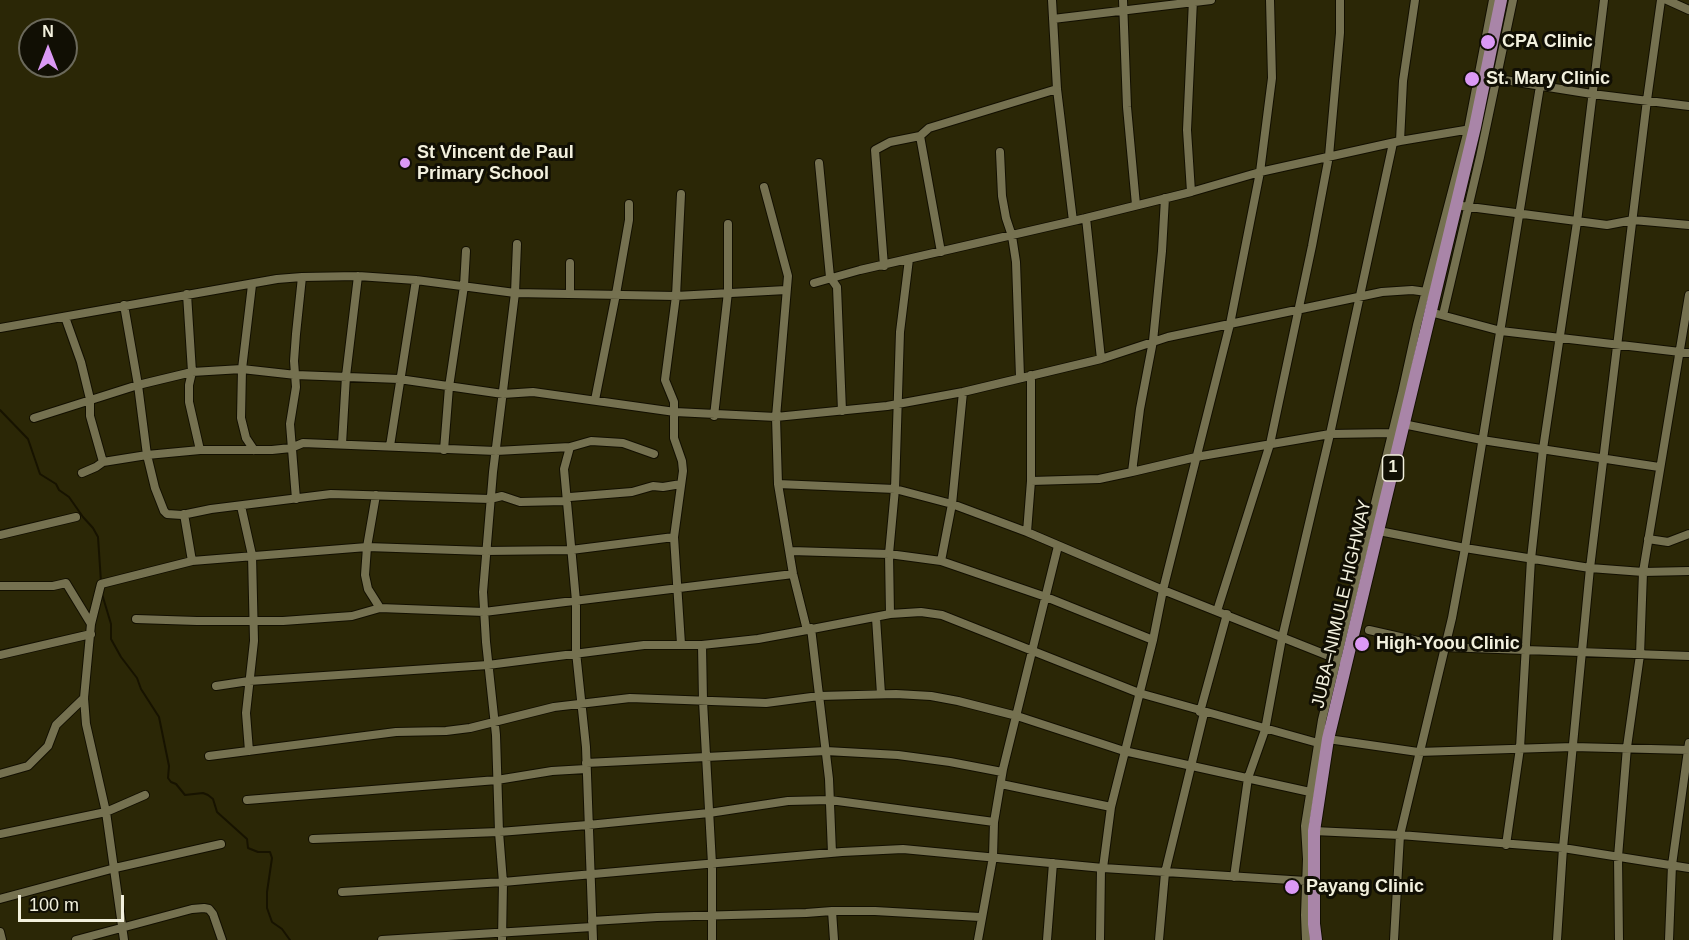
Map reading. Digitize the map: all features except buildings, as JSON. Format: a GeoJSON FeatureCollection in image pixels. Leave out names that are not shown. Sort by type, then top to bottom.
{"type":"FeatureCollection","features":[{"type":"Feature","properties":{"kind":"main road","name":"JUBA–NIMULE HIGHWAY"},"geometry":{"type":"LineString","coordinates":[[1316,940],[1314,831],[1323,741],[1341,661],[1379,531],[1430,312],[1430,291],[1461,206],[1471,128],[1491,78],[1501,0]]}},
{"type":"Feature","properties":{"kind":"street"},"geometry":{"type":"LineString","coordinates":[[1052,0],[1057,89],[1073,221]]}},
{"type":"Feature","properties":{"kind":"street"},"geometry":{"type":"LineString","coordinates":[[1123,0],[1127,107],[1136,205]]}},
{"type":"Feature","properties":{"kind":"street"},"geometry":{"type":"LineString","coordinates":[[1053,19],[1212,0]]}},
{"type":"Feature","properties":{"kind":"street"},"geometry":{"type":"LineString","coordinates":[[1100,940],[1102,868],[1112,807],[1163,590],[1230,324],[1260,172],[1272,78],[1270,0]]}},
{"type":"Feature","properties":{"kind":"street"},"geometry":{"type":"LineString","coordinates":[[1217,611],[1270,444],[1299,308],[1329,156],[1340,33],[1340,0]]}},
{"type":"Feature","properties":{"kind":"street"},"geometry":{"type":"LineString","coordinates":[[1234,878],[1248,778],[1265,730],[1282,638],[1397,142],[1414,0]]}},
{"type":"Feature","properties":{"kind":"street"},"geometry":{"type":"LineString","coordinates":[[778,484],[895,489],[952,504],[1027,532],[1163,590],[1341,661],[1392,433],[1471,128],[1493,0]]}},
{"type":"Feature","properties":{"kind":"street"},"geometry":{"type":"LineString","coordinates":[[1443,315],[1461,206],[1491,78],[1513,0]]}},
{"type":"Feature","properties":{"kind":"street"},"geometry":{"type":"LineString","coordinates":[[1506,845],[1520,748],[1531,559],[1543,449],[1577,222],[1604,0]]}},
{"type":"Feature","properties":{"kind":"street"},"geometry":{"type":"LineString","coordinates":[[1557,940],[1563,848],[1590,568],[1661,0]]}},
{"type":"Feature","properties":{"kind":"street"},"geometry":{"type":"LineString","coordinates":[[1667,0],[1689,10]]}},
{"type":"Feature","properties":{"kind":"street"},"geometry":{"type":"LineString","coordinates":[[1191,192],[1187,130],[1193,1]]}},
{"type":"Feature","properties":{"kind":"street"},"geometry":{"type":"LineString","coordinates":[[1491,78],[1689,106]]}},
{"type":"Feature","properties":{"kind":"street"},"geometry":{"type":"LineString","coordinates":[[1394,940],[1400,835],[1465,548],[1540,86]]}},
{"type":"Feature","properties":{"kind":"street"},"geometry":{"type":"LineString","coordinates":[[884,266],[875,150],[890,142],[920,136],[929,128],[1057,89]]}},
{"type":"Feature","properties":{"kind":"street"},"geometry":{"type":"LineString","coordinates":[[814,283],[830,277],[1012,236],[1191,192],[1260,172],[1471,128]]}},
{"type":"Feature","properties":{"kind":"street"},"geometry":{"type":"LineString","coordinates":[[920,136],[941,252]]}},
{"type":"Feature","properties":{"kind":"street"},"geometry":{"type":"LineString","coordinates":[[1000,152],[1005,218],[1012,236],[1016,262],[1020,377]]}},
{"type":"Feature","properties":{"kind":"street"},"geometry":{"type":"LineString","coordinates":[[819,163],[830,277],[837,287],[842,411]]}},
{"type":"Feature","properties":{"kind":"street"},"geometry":{"type":"LineString","coordinates":[[764,187],[788,276],[776,417],[778,484],[791,551],[793,574],[809,629],[819,696],[826,751],[832,853]]}},
{"type":"Feature","properties":{"kind":"street"},"geometry":{"type":"LineString","coordinates":[[681,194],[676,296],[665,380],[674,400],[674,438],[683,471],[674,537],[681,644]]}},
{"type":"Feature","properties":{"kind":"street"},"geometry":{"type":"LineString","coordinates":[[1132,472],[1140,409],[1153,341],[1165,198]]}},
{"type":"Feature","properties":{"kind":"street"},"geometry":{"type":"LineString","coordinates":[[595,400],[629,220],[629,204]]}},
{"type":"Feature","properties":{"kind":"street"},"geometry":{"type":"LineString","coordinates":[[1461,206],[1607,225],[1633,220],[1689,225]]}},
{"type":"Feature","properties":{"kind":"street"},"geometry":{"type":"LineString","coordinates":[[1086,218],[1101,359]]}},
{"type":"Feature","properties":{"kind":"street"},"geometry":{"type":"LineString","coordinates":[[714,416],[728,292],[728,224]]}},
{"type":"Feature","properties":{"kind":"street"},"geometry":{"type":"LineString","coordinates":[[502,937],[503,882],[494,721],[483,592],[490,499],[515,293],[517,244]]}},
{"type":"Feature","properties":{"kind":"street"},"geometry":{"type":"LineString","coordinates":[[444,450],[449,387],[464,286],[466,251]]}},
{"type":"Feature","properties":{"kind":"street"},"geometry":{"type":"LineString","coordinates":[[890,614],[889,554],[895,489],[900,332],[909,259]]}},
{"type":"Feature","properties":{"kind":"street"},"geometry":{"type":"LineString","coordinates":[[570,263],[570,292]]}},
{"type":"Feature","properties":{"kind":"street"},"geometry":{"type":"LineString","coordinates":[[0,328],[187,294],[302,277],[358,276],[416,280],[515,293],[570,292],[676,296],[786,290]]}},
{"type":"Feature","properties":{"kind":"street"},"geometry":{"type":"LineString","coordinates":[[342,444],[346,376],[358,276]]}},
{"type":"Feature","properties":{"kind":"street"},"geometry":{"type":"LineString","coordinates":[[296,499],[290,424],[296,375],[295,343],[302,277]]}},
{"type":"Feature","properties":{"kind":"street"},"geometry":{"type":"LineString","coordinates":[[390,446],[416,280]]}},
{"type":"Feature","properties":{"kind":"street"},"geometry":{"type":"LineString","coordinates":[[252,285],[242,369],[241,417],[246,438],[254,450]]}},
{"type":"Feature","properties":{"kind":"street"},"geometry":{"type":"LineString","coordinates":[[34,418],[138,385],[192,372],[242,369],[296,375],[399,379],[502,394],[533,392],[714,416],[776,417],[842,411],[963,392],[1101,359],[1153,341],[1299,308],[1392,290],[1430,291]]}},
{"type":"Feature","properties":{"kind":"street"},"geometry":{"type":"LineString","coordinates":[[187,294],[192,372],[189,402],[200,450]]}},
{"type":"Feature","properties":{"kind":"street"},"geometry":{"type":"LineString","coordinates":[[1619,940],[1618,857],[1627,747],[1640,655],[1643,572],[1689,295]]}},
{"type":"Feature","properties":{"kind":"street"},"geometry":{"type":"LineString","coordinates":[[124,305],[154,488],[164,511],[172,515],[331,494],[490,499],[502,496],[520,502],[565,501],[570,497],[632,492],[654,486],[681,484]]}},
{"type":"Feature","properties":{"kind":"street"},"geometry":{"type":"LineString","coordinates":[[1430,312],[1501,331],[1689,353]]}},
{"type":"Feature","properties":{"kind":"street"},"geometry":{"type":"LineString","coordinates":[[65,316],[81,362],[90,399],[90,416],[103,462]]}},
{"type":"Feature","properties":{"kind":"street"},"geometry":{"type":"LineString","coordinates":[[1027,532],[1030,481],[1030,375]]}},
{"type":"Feature","properties":{"kind":"street"},"geometry":{"type":"LineString","coordinates":[[941,561],[952,504],[963,392]]}},
{"type":"Feature","properties":{"kind":"street"},"geometry":{"type":"LineString","coordinates":[[1403,424],[1482,440],[1659,467]]}},
{"type":"Feature","properties":{"kind":"street"},"geometry":{"type":"LineString","coordinates":[[1030,481],[1099,479],[1196,457],[1330,434],[1392,433]]}},
{"type":"Feature","properties":{"kind":"street"},"geometry":{"type":"LineString","coordinates":[[82,473],[103,462],[147,455],[200,450],[291,448],[303,443],[496,451],[570,447],[591,441],[631,445],[654,454]]}},
{"type":"Feature","properties":{"kind":"street"},"geometry":{"type":"LineString","coordinates":[[570,447],[564,469],[565,501],[576,601],[576,652],[586,766],[593,940]]}},
{"type":"Feature","properties":{"kind":"street"},"geometry":{"type":"LineString","coordinates":[[376,495],[367,547],[366,581],[368,589],[380,608]]}},
{"type":"Feature","properties":{"kind":"street"},"geometry":{"type":"LineString","coordinates":[[241,506],[252,555],[253,660],[246,713],[249,751]]}},
{"type":"Feature","properties":{"kind":"street"},"geometry":{"type":"LineString","coordinates":[[183,514],[192,561]]}},
{"type":"Feature","properties":{"kind":"street"},"geometry":{"type":"LineString","coordinates":[[0,535],[76,517]]}},
{"type":"Feature","properties":{"kind":"street"},"geometry":{"type":"LineString","coordinates":[[1379,531],[1465,548],[1590,568],[1643,572],[1689,571]]}},
{"type":"Feature","properties":{"kind":"street"},"geometry":{"type":"LineString","coordinates":[[1648,538],[1668,542],[1689,534]]}},
{"type":"Feature","properties":{"kind":"street"},"geometry":{"type":"LineString","coordinates":[[124,940],[106,812],[86,724],[84,698],[91,624],[101,584],[192,561],[252,555],[367,547],[485,551],[571,550],[674,537]]}},
{"type":"Feature","properties":{"kind":"street"},"geometry":{"type":"LineString","coordinates":[[978,940],[980,917],[993,857],[994,822],[1002,772],[1058,546]]}},
{"type":"Feature","properties":{"kind":"street"},"geometry":{"type":"LineString","coordinates":[[791,551],[889,554],[941,561],[1046,597],[1153,640]]}},
{"type":"Feature","properties":{"kind":"street"},"geometry":{"type":"LineString","coordinates":[[136,619],[254,622],[352,616],[380,608],[484,612],[793,574]]}},
{"type":"Feature","properties":{"kind":"street"},"geometry":{"type":"LineString","coordinates":[[0,586],[43,586],[66,583],[91,624]]}},
{"type":"Feature","properties":{"kind":"street"},"geometry":{"type":"LineString","coordinates":[[216,686],[249,681],[488,665],[644,645],[702,645],[758,639],[890,614],[921,612],[942,615],[1139,693],[1265,730],[1323,741],[1418,752],[1573,747],[1689,750]]}},
{"type":"Feature","properties":{"kind":"street"},"geometry":{"type":"LineString","coordinates":[[1159,940],[1165,873],[1227,614]]}},
{"type":"Feature","properties":{"kind":"street"},"geometry":{"type":"LineString","coordinates":[[876,618],[881,694]]}},
{"type":"Feature","properties":{"kind":"street"},"geometry":{"type":"LineString","coordinates":[[1369,630],[1444,647],[1689,656]]}},
{"type":"Feature","properties":{"kind":"street"},"geometry":{"type":"LineString","coordinates":[[0,655],[91,634]]}},
{"type":"Feature","properties":{"kind":"street"},"geometry":{"type":"LineString","coordinates":[[702,645],[712,864],[712,940]]}},
{"type":"Feature","properties":{"kind":"street"},"geometry":{"type":"LineString","coordinates":[[209,756],[396,732],[462,729],[531,712],[630,698],[766,703],[819,696],[881,694],[931,696],[1017,716],[1124,751],[1310,792]]}},
{"type":"Feature","properties":{"kind":"street"},"geometry":{"type":"LineString","coordinates":[[0,774],[28,766],[48,746],[56,725],[84,698]]}},
{"type":"Feature","properties":{"kind":"street"},"geometry":{"type":"LineString","coordinates":[[1306,940],[1305,826],[1310,792],[1323,741]]}},
{"type":"Feature","properties":{"kind":"street"},"geometry":{"type":"LineString","coordinates":[[1669,940],[1672,865],[1689,743]]}},
{"type":"Feature","properties":{"kind":"street"},"geometry":{"type":"LineString","coordinates":[[247,800],[497,780],[586,766],[826,751],[898,755],[1002,772]]}},
{"type":"Feature","properties":{"kind":"street"},"geometry":{"type":"LineString","coordinates":[[1001,784],[1112,807]]}},
{"type":"Feature","properties":{"kind":"street"},"geometry":{"type":"LineString","coordinates":[[0,834],[106,812],[146,795]]}},
{"type":"Feature","properties":{"kind":"street"},"geometry":{"type":"LineString","coordinates":[[313,839],[499,832],[588,825],[709,813],[788,801],[830,800],[994,822]]}},
{"type":"Feature","properties":{"kind":"street"},"geometry":{"type":"LineString","coordinates":[[1314,831],[1400,835],[1563,848],[1689,868]]}},
{"type":"Feature","properties":{"kind":"street"},"geometry":{"type":"LineString","coordinates":[[0,899],[115,868],[221,844]]}},
{"type":"Feature","properties":{"kind":"street"},"geometry":{"type":"LineString","coordinates":[[342,892],[503,882],[832,853],[903,849],[1102,868],[1306,881]]}},
{"type":"Feature","properties":{"kind":"street"},"geometry":{"type":"LineString","coordinates":[[1047,940],[1053,863]]}},
{"type":"Feature","properties":{"kind":"street"},"geometry":{"type":"LineString","coordinates":[[76,940],[192,909],[204,908],[213,914],[222,940]]}},
{"type":"Feature","properties":{"kind":"street"},"geometry":{"type":"LineString","coordinates":[[832,911],[834,940]]}},
{"type":"Feature","properties":{"kind":"street"},"geometry":{"type":"LineString","coordinates":[[381,940],[502,937],[592,924],[713,915],[875,911],[980,917]]}},
{"type":"Feature","properties":{"kind":"street"},"geometry":{"type":"LineString","coordinates":[[0,932],[2,940]]}},
{"type":"Feature","properties":{"kind":"waterway"},"geometry":{"type":"LineString","coordinates":[[0,410],[28,439],[40,474],[56,484],[59,490],[69,497],[93,528],[98,537],[101,582]]}},
{"type":"Feature","properties":{"kind":"waterway"},"geometry":{"type":"LineString","coordinates":[[102,594],[111,624],[111,639],[159,717],[169,766],[168,778],[185,795],[203,793],[208,795],[213,799],[217,812],[247,839],[248,848],[258,852],[270,852],[272,858],[267,908],[272,922],[282,929],[290,940]]}},
{"type":"Feature","properties":{"kind":"place","name":"CPA Clinic"},"geometry":{"type":"Point","coordinates":[1488,42]}},
{"type":"Feature","properties":{"kind":"place","name":"St. Mary Clinic"},"geometry":{"type":"Point","coordinates":[1472,79]}},
{"type":"Feature","properties":{"kind":"place","name":"St Vincent de Paul Primary School"},"geometry":{"type":"Point","coordinates":[405,163]}},
{"type":"Feature","properties":{"kind":"place","name":"High-Yoou Clinic"},"geometry":{"type":"Point","coordinates":[1362,644]}},
{"type":"Feature","properties":{"kind":"place","name":"Payang Clinic"},"geometry":{"type":"Point","coordinates":[1292,887]}}]}
